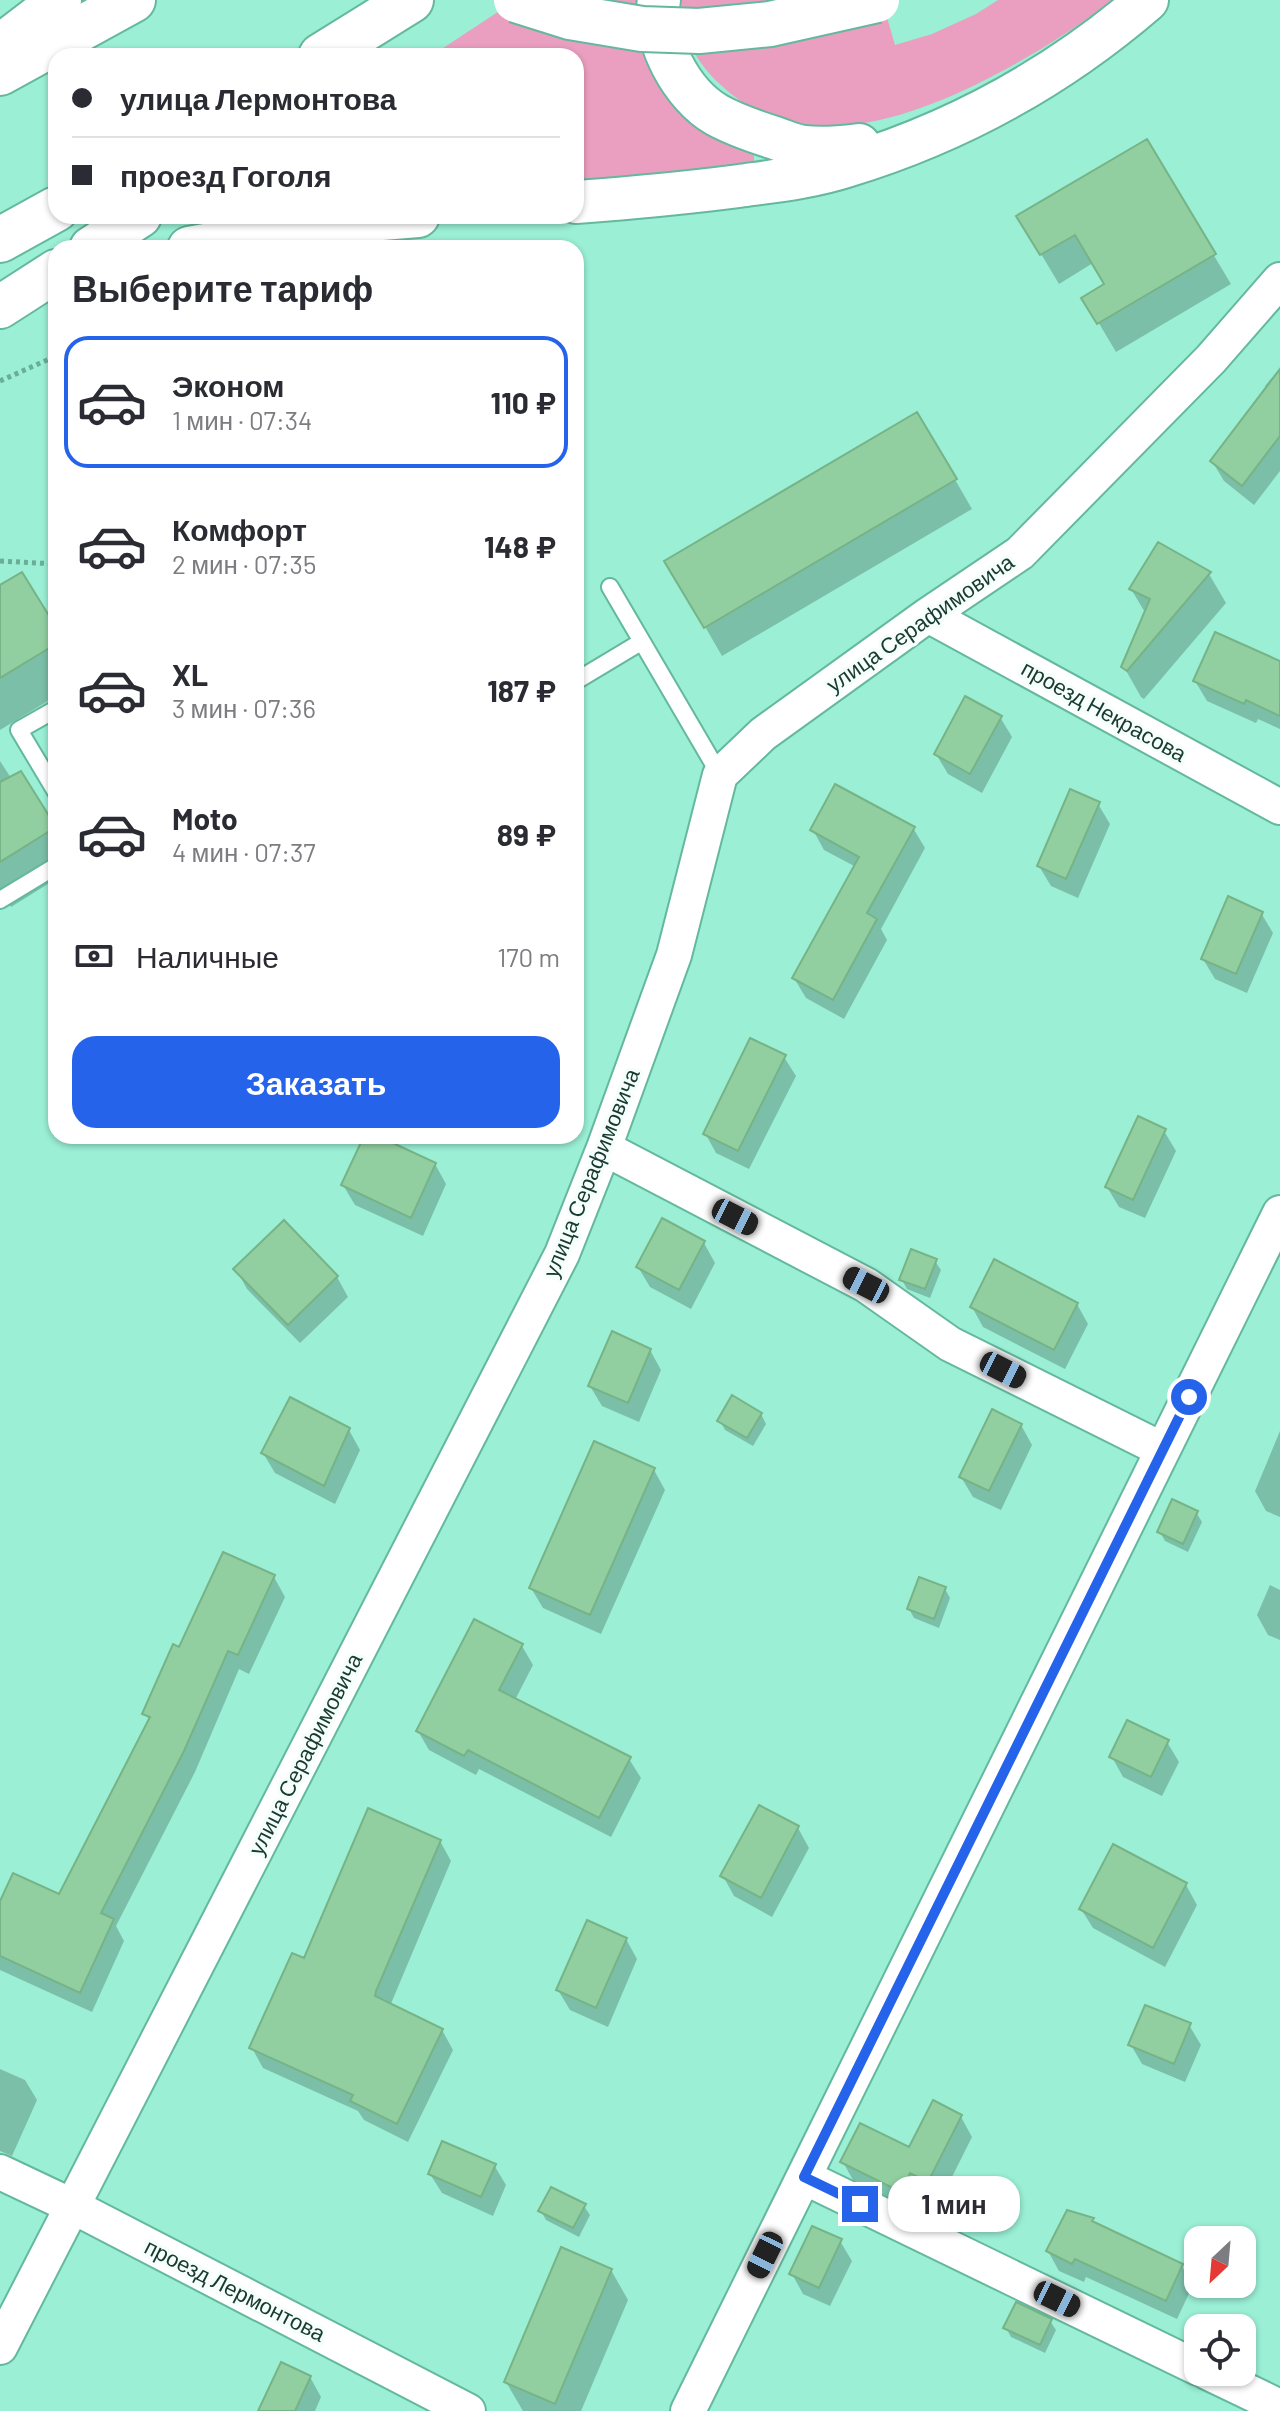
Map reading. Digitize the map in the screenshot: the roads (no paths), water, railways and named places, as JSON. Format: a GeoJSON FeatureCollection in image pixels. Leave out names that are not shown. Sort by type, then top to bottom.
{"type":"FeatureCollection","features":[{"type":"Feature","properties":{"kind":"main road"},"geometry":{"type":"LineString","coordinates":[[0,73],[133,0]]}},
{"type":"Feature","properties":{"kind":"main road"},"geometry":{"type":"LineString","coordinates":[[334,48],[411,0]]}},
{"type":"Feature","properties":{"kind":"main road"},"geometry":{"type":"LineString","coordinates":[[516,0],[570,17],[642,29],[699,31],[770,24],[877,0]]}},
{"type":"Feature","properties":{"kind":"main road"},"geometry":{"type":"LineString","coordinates":[[0,240],[48,213]]}},
{"type":"Feature","properties":{"kind":"street"},"geometry":{"type":"LineString","coordinates":[[0,46],[60,0]]}},
{"type":"Feature","properties":{"kind":"street"},"geometry":{"type":"LineString","coordinates":[[368,48],[429,0]]}},
{"type":"Feature","properties":{"kind":"street"},"geometry":{"type":"LineString","coordinates":[[659,0],[657,16],[661,39],[671,62],[691,92],[716,114],[758,133],[804,147],[851,146],[936,133]]}},
{"type":"Feature","properties":{"kind":"street"},"geometry":{"type":"LineString","coordinates":[[584,201],[789,179],[846,167],[987,110],[1043,78],[1110,32],[1147,0]]}},
{"type":"Feature","properties":{"kind":"street"},"geometry":{"type":"LineString","coordinates":[[103,240],[128,224]]}},
{"type":"Feature","properties":{"kind":"street"},"geometry":{"type":"LineString","coordinates":[[233,240],[321,224]]}},
{"type":"Feature","properties":{"kind":"street"},"geometry":{"type":"LineString","coordinates":[[0,307],[48,276]]}},
{"type":"Feature","properties":{"kind":"street","name":"улица Серафимовича"},"geometry":{"type":"LineString","coordinates":[[0,2347],[562,1254],[674,955],[720,775],[763,734],[1020,553],[1211,359],[1280,280]]}},
{"type":"Feature","properties":{"kind":"street"},"geometry":{"type":"LineString","coordinates":[[0,322],[48,301]]}},
{"type":"Feature","properties":{"kind":"street","name":"проезд Некрасова"},"geometry":{"type":"LineString","coordinates":[[928,615],[1280,807]]}},
{"type":"Feature","properties":{"kind":"street"},"geometry":{"type":"LineString","coordinates":[[604,1148],[866,1285],[950,1344],[1163,1450]]}},
{"type":"Feature","properties":{"kind":"street"},"geometry":{"type":"LineString","coordinates":[[688,2411],[1280,1213]]}},
{"type":"Feature","properties":{"kind":"street","name":"проезд Лермонтова"},"geometry":{"type":"LineString","coordinates":[[0,2172],[72,2206],[468,2411]]}},
{"type":"Feature","properties":{"kind":"street"},"geometry":{"type":"LineString","coordinates":[[804,2177],[1184,2361]]}},
{"type":"Feature","properties":{"kind":"street"},"geometry":{"type":"LineString","coordinates":[[1236,2386],[1280,2407]]}},
{"type":"Feature","properties":{"kind":"lane"},"geometry":{"type":"LineString","coordinates":[[610,587],[720,775]]}},
{"type":"Feature","properties":{"kind":"lane"},"geometry":{"type":"LineString","coordinates":[[584,676],[641,642]]}},
{"type":"Feature","properties":{"kind":"lane"},"geometry":{"type":"LineString","coordinates":[[48,714],[19,730],[48,779]]}},
{"type":"Feature","properties":{"kind":"lane"},"geometry":{"type":"LineString","coordinates":[[0,900],[48,871]]}}]}
